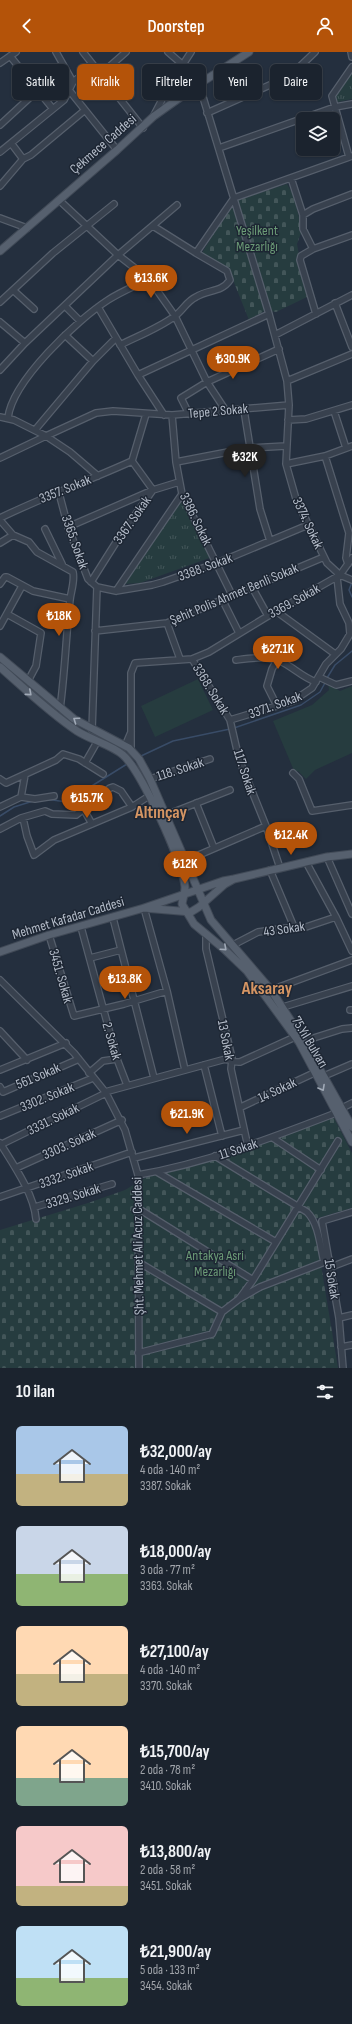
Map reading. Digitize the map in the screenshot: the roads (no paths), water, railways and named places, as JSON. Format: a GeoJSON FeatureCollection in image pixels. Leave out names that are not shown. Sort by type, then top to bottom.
{"type":"FeatureCollection","features":[{"type":"Feature","properties":{"kind":"main road","name":"Çekmece Caddesi"},"geometry":{"type":"LineString","coordinates":[[206,80],[249,52]]}},
{"type":"Feature","properties":{"kind":"main road","name":"Çekmece Caddesi"},"geometry":{"type":"LineString","coordinates":[[0,250],[118,150],[154,116],[176,100]]}},
{"type":"Feature","properties":{"kind":"main road"},"geometry":{"type":"LineString","coordinates":[[0,657],[60,709],[92,730],[130,749]]}},
{"type":"Feature","properties":{"kind":"main road"},"geometry":{"type":"LineString","coordinates":[[0,667],[78,732],[122,753],[126,757],[136,771],[169,837],[184,881],[185,895],[182,904],[185,912]]}},
{"type":"Feature","properties":{"kind":"main road","name":"75.Yıl Bulvarı"},"geometry":{"type":"LineString","coordinates":[[130,749],[143,766],[150,779],[203,904],[218,930],[233,945],[271,990],[304,1041],[324,1076],[352,1142]]}},
{"type":"Feature","properties":{"kind":"main road","name":"Mehmet Kafadar Caddesi"},"geometry":{"type":"LineString","coordinates":[[0,952],[49,935],[113,918],[223,881],[327,857],[352,854]]}},
{"type":"Feature","properties":{"kind":"main road","name":"Mehmet Kafadar Caddesi"},"geometry":{"type":"LineString","coordinates":[[144,908],[191,912],[203,904],[225,884],[234,879]]}},
{"type":"Feature","properties":{"kind":"main road","name":"75.Yıl Bulvarı"},"geometry":{"type":"LineString","coordinates":[[185,912],[194,924],[224,948],[247,971],[295,1037],[314,1073],[339,1111],[352,1127]]}},
{"type":"Feature","properties":{"kind":"street"},"geometry":{"type":"LineString","coordinates":[[0,63],[16,52]]}},
{"type":"Feature","properties":{"kind":"street"},"geometry":{"type":"LineString","coordinates":[[56,52],[73,82]]}},
{"type":"Feature","properties":{"kind":"street"},"geometry":{"type":"LineString","coordinates":[[83,52],[92,64]]}},
{"type":"Feature","properties":{"kind":"street"},"geometry":{"type":"LineString","coordinates":[[112,64],[126,52]]}},
{"type":"Feature","properties":{"kind":"street"},"geometry":{"type":"LineString","coordinates":[[168,52],[181,64]]}},
{"type":"Feature","properties":{"kind":"street"},"geometry":{"type":"LineString","coordinates":[[183,64],[191,52]]}},
{"type":"Feature","properties":{"kind":"street"},"geometry":{"type":"LineString","coordinates":[[207,113],[290,76],[315,52]]}},
{"type":"Feature","properties":{"kind":"street"},"geometry":{"type":"LineString","coordinates":[[351,52],[352,57]]}},
{"type":"Feature","properties":{"kind":"street"},"geometry":{"type":"LineString","coordinates":[[10,56],[16,64]]}},
{"type":"Feature","properties":{"kind":"street"},"geometry":{"type":"LineString","coordinates":[[196,253],[234,198],[351,157],[332,96],[348,75],[352,67]]}},
{"type":"Feature","properties":{"kind":"street"},"geometry":{"type":"LineString","coordinates":[[77,79],[73,82],[69,90],[118,150]]}},
{"type":"Feature","properties":{"kind":"street"},"geometry":{"type":"LineString","coordinates":[[0,124],[27,100]]}},
{"type":"Feature","properties":{"kind":"street"},"geometry":{"type":"LineString","coordinates":[[45,100],[53,109]]}},
{"type":"Feature","properties":{"kind":"street"},"geometry":{"type":"LineString","coordinates":[[0,151],[64,100]]}},
{"type":"Feature","properties":{"kind":"street"},"geometry":{"type":"LineString","coordinates":[[121,100],[143,128]]}},
{"type":"Feature","properties":{"kind":"street"},"geometry":{"type":"LineString","coordinates":[[154,116],[162,100]]}},
{"type":"Feature","properties":{"kind":"street","name":"3374. Sokak"},"geometry":{"type":"LineString","coordinates":[[203,100],[269,314],[287,381],[289,405],[286,464],[296,499],[308,525],[327,563],[339,576]]}},
{"type":"Feature","properties":{"kind":"street"},"geometry":{"type":"LineString","coordinates":[[219,148],[335,107],[352,104]]}},
{"type":"Feature","properties":{"kind":"street"},"geometry":{"type":"LineString","coordinates":[[0,186],[23,159],[31,155],[85,110]]}},
{"type":"Feature","properties":{"kind":"street"},"geometry":{"type":"LineString","coordinates":[[11,142],[23,159]]}},
{"type":"Feature","properties":{"kind":"street"},"geometry":{"type":"LineString","coordinates":[[291,178],[303,216],[303,229],[313,249]]}},
{"type":"Feature","properties":{"kind":"street"},"geometry":{"type":"LineString","coordinates":[[303,216],[313,209],[352,194]]}},
{"type":"Feature","properties":{"kind":"street"},"geometry":{"type":"LineString","coordinates":[[59,200],[87,224],[118,255],[149,279],[175,316],[207,382],[226,411]]}},
{"type":"Feature","properties":{"kind":"street"},"geometry":{"type":"LineString","coordinates":[[0,302],[87,224],[114,204]]}},
{"type":"Feature","properties":{"kind":"street"},"geometry":{"type":"LineString","coordinates":[[0,370],[25,343],[118,255],[177,205]]}},
{"type":"Feature","properties":{"kind":"street"},"geometry":{"type":"LineString","coordinates":[[0,218],[27,228]]}},
{"type":"Feature","properties":{"kind":"street"},"geometry":{"type":"LineString","coordinates":[[120,345],[175,316],[192,299],[205,291],[214,291],[225,287],[230,280],[227,271],[153,226]]}},
{"type":"Feature","properties":{"kind":"street"},"geometry":{"type":"LineString","coordinates":[[316,314],[300,260],[301,256],[313,249],[352,235]]}},
{"type":"Feature","properties":{"kind":"street"},"geometry":{"type":"LineString","coordinates":[[8,418],[9,410],[18,392],[32,371],[65,335],[109,299],[149,279]]}},
{"type":"Feature","properties":{"kind":"street"},"geometry":{"type":"LineString","coordinates":[[13,290],[34,309]]}},
{"type":"Feature","properties":{"kind":"street"},"geometry":{"type":"LineString","coordinates":[[275,335],[352,295]]}},
{"type":"Feature","properties":{"kind":"street"},"geometry":{"type":"LineString","coordinates":[[335,303],[352,347]]}},
{"type":"Feature","properties":{"kind":"street"},"geometry":{"type":"LineString","coordinates":[[65,306],[80,322]]}},
{"type":"Feature","properties":{"kind":"street"},"geometry":{"type":"LineString","coordinates":[[98,307],[138,375],[164,415]]}},
{"type":"Feature","properties":{"kind":"street"},"geometry":{"type":"LineString","coordinates":[[138,375],[269,314]]}},
{"type":"Feature","properties":{"kind":"street"},"geometry":{"type":"LineString","coordinates":[[0,322],[25,343]]}},
{"type":"Feature","properties":{"kind":"street"},"geometry":{"type":"LineString","coordinates":[[65,335],[93,361]]}},
{"type":"Feature","properties":{"kind":"street"},"geometry":{"type":"LineString","coordinates":[[35,430],[93,361],[116,338]]}},
{"type":"Feature","properties":{"kind":"street"},"geometry":{"type":"LineString","coordinates":[[189,414],[181,398],[207,382],[279,349]]}},
{"type":"Feature","properties":{"kind":"street"},"geometry":{"type":"LineString","coordinates":[[287,381],[352,354]]}},
{"type":"Feature","properties":{"kind":"street","name":"Tepe 2 Sokak"},"geometry":{"type":"LineString","coordinates":[[0,458],[96,413],[112,412],[172,415],[289,405]]}},
{"type":"Feature","properties":{"kind":"street"},"geometry":{"type":"LineString","coordinates":[[288,420],[306,419],[352,405]]}},
{"type":"Feature","properties":{"kind":"street"},"geometry":{"type":"LineString","coordinates":[[244,410],[260,509],[270,541]]}},
{"type":"Feature","properties":{"kind":"street"},"geometry":{"type":"LineString","coordinates":[[286,464],[325,456],[349,447],[334,411]]}},
{"type":"Feature","properties":{"kind":"street"},"geometry":{"type":"LineString","coordinates":[[132,461],[146,414]]}},
{"type":"Feature","properties":{"kind":"street","name":"3386. Sokak"},"geometry":{"type":"LineString","coordinates":[[172,415],[176,462],[182,494],[232,595]]}},
{"type":"Feature","properties":{"kind":"street"},"geometry":{"type":"LineString","coordinates":[[0,417],[8,418],[46,436],[70,452],[98,476]]}},
{"type":"Feature","properties":{"kind":"street"},"geometry":{"type":"LineString","coordinates":[[176,462],[249,448],[286,446]]}},
{"type":"Feature","properties":{"kind":"street"},"geometry":{"type":"LineString","coordinates":[[325,456],[349,533],[346,558],[348,564]]}},
{"type":"Feature","properties":{"kind":"street","name":"3357. Sokak"},"geometry":{"type":"LineString","coordinates":[[0,519],[38,500],[59,493],[132,461]]}},
{"type":"Feature","properties":{"kind":"street","name":"3367. Sokak"},"geometry":{"type":"LineString","coordinates":[[91,582],[120,536],[153,490],[132,461]]}},
{"type":"Feature","properties":{"kind":"street"},"geometry":{"type":"LineString","coordinates":[[68,528],[153,490],[179,482]]}},
{"type":"Feature","properties":{"kind":"street","name":"3365. Sokak"},"geometry":{"type":"LineString","coordinates":[[59,493],[68,528],[88,579],[97,587]]}},
{"type":"Feature","properties":{"kind":"street"},"geometry":{"type":"LineString","coordinates":[[116,591],[182,494]]}},
{"type":"Feature","properties":{"kind":"street"},"geometry":{"type":"LineString","coordinates":[[0,519],[2,526],[13,535],[29,542],[37,552],[62,564],[73,572],[74,576],[70,599],[65,677],[60,709]]}},
{"type":"Feature","properties":{"kind":"street","name":"3388. Sokak"},"geometry":{"type":"LineString","coordinates":[[97,587],[116,591],[152,585],[217,563],[308,525]]}},
{"type":"Feature","properties":{"kind":"street"},"geometry":{"type":"LineString","coordinates":[[45,529],[62,564]]}},
{"type":"Feature","properties":{"kind":"street"},"geometry":{"type":"LineString","coordinates":[[0,543],[13,535]]}},
{"type":"Feature","properties":{"kind":"street","name":"Şehit Polis Ahmet Benli Sokak"},"geometry":{"type":"LineString","coordinates":[[95,631],[167,623],[324,557]]}},
{"type":"Feature","properties":{"kind":"street"},"geometry":{"type":"LineString","coordinates":[[352,558],[339,576],[352,580]]}},
{"type":"Feature","properties":{"kind":"street","name":"3369. Sokak"},"geometry":{"type":"LineString","coordinates":[[130,749],[131,673],[135,663],[192,659],[209,652],[276,611],[339,576]]}},
{"type":"Feature","properties":{"kind":"street","name":"3371. Sokak"},"geometry":{"type":"LineString","coordinates":[[230,720],[277,706],[308,693],[330,658],[347,641],[350,628],[340,604],[339,576]]}},
{"type":"Feature","properties":{"kind":"street"},"geometry":{"type":"LineString","coordinates":[[0,584],[5,577],[7,577],[33,591],[70,599]]}},
{"type":"Feature","properties":{"kind":"street"},"geometry":{"type":"LineString","coordinates":[[0,626],[22,586]]}},
{"type":"Feature","properties":{"kind":"street"},"geometry":{"type":"LineString","coordinates":[[252,586],[268,616]]}},
{"type":"Feature","properties":{"kind":"street"},"geometry":{"type":"LineString","coordinates":[[92,730],[97,587]]}},
{"type":"Feature","properties":{"kind":"street"},"geometry":{"type":"LineString","coordinates":[[222,600],[239,633]]}},
{"type":"Feature","properties":{"kind":"street"},"geometry":{"type":"LineString","coordinates":[[276,611],[335,654]]}},
{"type":"Feature","properties":{"kind":"street"},"geometry":{"type":"LineString","coordinates":[[7,614],[40,633],[36,666],[28,681]]}},
{"type":"Feature","properties":{"kind":"street"},"geometry":{"type":"LineString","coordinates":[[167,623],[180,659]]}},
{"type":"Feature","properties":{"kind":"street"},"geometry":{"type":"LineString","coordinates":[[236,660],[262,658],[277,660],[305,678],[318,679],[336,685],[352,681]]}},
{"type":"Feature","properties":{"kind":"street","name":"3368. Sokak"},"geometry":{"type":"LineString","coordinates":[[192,659],[230,720]]}},
{"type":"Feature","properties":{"kind":"street"},"geometry":{"type":"LineString","coordinates":[[277,660],[272,669],[267,686],[277,706]]}},
{"type":"Feature","properties":{"kind":"street","name":"117. Sokak"},"geometry":{"type":"LineString","coordinates":[[230,720],[239,759],[266,826],[280,868]]}},
{"type":"Feature","properties":{"kind":"street"},"geometry":{"type":"LineString","coordinates":[[85,763],[97,742]]}},
{"type":"Feature","properties":{"kind":"street"},"geometry":{"type":"LineString","coordinates":[[0,779],[6,783],[56,760],[64,754],[68,754],[104,774]]}},
{"type":"Feature","properties":{"kind":"street","name":"118. Sokak"},"geometry":{"type":"LineString","coordinates":[[150,779],[210,759]]}},
{"type":"Feature","properties":{"kind":"street"},"geometry":{"type":"LineString","coordinates":[[294,773],[299,779],[312,811],[352,805]]}},
{"type":"Feature","properties":{"kind":"street"},"geometry":{"type":"LineString","coordinates":[[21,797],[25,775]]}},
{"type":"Feature","properties":{"kind":"street"},"geometry":{"type":"LineString","coordinates":[[0,829],[23,818],[45,812],[52,814],[76,815],[113,787],[121,791],[132,807]]}},
{"type":"Feature","properties":{"kind":"street"},"geometry":{"type":"LineString","coordinates":[[166,815],[230,790]]}},
{"type":"Feature","properties":{"kind":"street"},"geometry":{"type":"LineString","coordinates":[[0,807],[21,797],[35,799],[54,796]]}},
{"type":"Feature","properties":{"kind":"street"},"geometry":{"type":"LineString","coordinates":[[23,818],[34,854],[54,840],[132,807],[149,796]]}},
{"type":"Feature","properties":{"kind":"street"},"geometry":{"type":"LineString","coordinates":[[196,803],[214,848]]}},
{"type":"Feature","properties":{"kind":"street"},"geometry":{"type":"LineString","coordinates":[[84,810],[92,824]]}},
{"type":"Feature","properties":{"kind":"street"},"geometry":{"type":"LineString","coordinates":[[185,861],[266,826]]}},
{"type":"Feature","properties":{"kind":"street"},"geometry":{"type":"LineString","coordinates":[[327,857],[352,914]]}},
{"type":"Feature","properties":{"kind":"street"},"geometry":{"type":"LineString","coordinates":[[306,862],[336,917],[352,951]]}},
{"type":"Feature","properties":{"kind":"street"},"geometry":{"type":"LineString","coordinates":[[270,870],[294,927]]}},
{"type":"Feature","properties":{"kind":"street"},"geometry":{"type":"LineString","coordinates":[[144,908],[167,991],[185,1070]]}},
{"type":"Feature","properties":{"kind":"street","name":"43 Sokak"},"geometry":{"type":"LineString","coordinates":[[233,945],[258,932],[310,926],[336,917]]}},
{"type":"Feature","properties":{"kind":"street"},"geometry":{"type":"LineString","coordinates":[[113,918],[154,1078]]}},
{"type":"Feature","properties":{"kind":"street","name":"2. Sokak"},"geometry":{"type":"LineString","coordinates":[[81,927],[117,1059],[127,1085]]}},
{"type":"Feature","properties":{"kind":"street","name":"13 Sokak"},"geometry":{"type":"LineString","coordinates":[[206,934],[206,949],[232,1060],[231,1069],[241,1108],[248,1146]]}},
{"type":"Feature","properties":{"kind":"street","name":"3451. Sokak"},"geometry":{"type":"LineString","coordinates":[[49,935],[74,1016],[167,991]]}},
{"type":"Feature","properties":{"kind":"street"},"geometry":{"type":"LineString","coordinates":[[90,958],[121,950]]}},
{"type":"Feature","properties":{"kind":"street"},"geometry":{"type":"LineString","coordinates":[[271,990],[352,960]]}},
{"type":"Feature","properties":{"kind":"street","name":"Şht. Mehmet Ali Acuz Caddesi"},"geometry":{"type":"LineString","coordinates":[[0,980],[66,1043],[106,1092],[122,1120],[138,1175],[140,1263],[139,1368]]}},
{"type":"Feature","properties":{"kind":"street"},"geometry":{"type":"LineString","coordinates":[[282,1007],[352,986]]}},
{"type":"Feature","properties":{"kind":"street"},"geometry":{"type":"LineString","coordinates":[[304,1041],[342,1029],[352,1028]]}},
{"type":"Feature","properties":{"kind":"street"},"geometry":{"type":"LineString","coordinates":[[0,1031],[27,1060]]}},
{"type":"Feature","properties":{"kind":"street","name":"3331. Sokak"},"geometry":{"type":"LineString","coordinates":[[0,1144],[106,1092],[222,1060],[240,1062],[295,1037]]}},
{"type":"Feature","properties":{"kind":"street"},"geometry":{"type":"LineString","coordinates":[[0,1070],[66,1043]]}},
{"type":"Feature","properties":{"kind":"street","name":"561 Sokak"},"geometry":{"type":"LineString","coordinates":[[0,1087],[3,1092],[79,1059]]}},
{"type":"Feature","properties":{"kind":"street","name":"3302. Sokak"},"geometry":{"type":"LineString","coordinates":[[0,1116],[91,1075],[103,1061],[117,1059]]}},
{"type":"Feature","properties":{"kind":"street"},"geometry":{"type":"LineString","coordinates":[[324,1076],[352,1064]]}},
{"type":"Feature","properties":{"kind":"street"},"geometry":{"type":"LineString","coordinates":[[204,1066],[222,1136]]}},
{"type":"Feature","properties":{"kind":"street","name":"14 Sokak"},"geometry":{"type":"LineString","coordinates":[[241,1108],[314,1073]]}},
{"type":"Feature","properties":{"kind":"street","name":"11 Sokak"},"geometry":{"type":"LineString","coordinates":[[138,1175],[157,1172],[273,1138],[339,1111],[352,1103]]}},
{"type":"Feature","properties":{"kind":"street","name":"3303. Sokak"},"geometry":{"type":"LineString","coordinates":[[16,1168],[122,1120]]}},
{"type":"Feature","properties":{"kind":"street","name":"3332. Sokak"},"geometry":{"type":"LineString","coordinates":[[0,1197],[133,1155],[244,1130]]}},
{"type":"Feature","properties":{"kind":"street"},"geometry":{"type":"LineString","coordinates":[[273,1138],[321,1170]]}},
{"type":"Feature","properties":{"kind":"street"},"geometry":{"type":"LineString","coordinates":[[239,1299],[253,1280],[338,1141]]}},
{"type":"Feature","properties":{"kind":"street","name":"3329. Sokak"},"geometry":{"type":"LineString","coordinates":[[0,1144],[16,1168],[35,1207],[36,1219]]}},
{"type":"Feature","properties":{"kind":"street"},"geometry":{"type":"LineString","coordinates":[[138,1354],[212,1334],[222,1312],[239,1299],[260,1287],[327,1261],[313,1220],[307,1212],[215,1156]]}},
{"type":"Feature","properties":{"kind":"street"},"geometry":{"type":"LineString","coordinates":[[157,1172],[276,1242]]}},
{"type":"Feature","properties":{"kind":"street","name":"3329. Sokak"},"geometry":{"type":"LineString","coordinates":[[35,1207],[112,1184]]}},
{"type":"Feature","properties":{"kind":"street"},"geometry":{"type":"LineString","coordinates":[[139,1209],[253,1280]]}},
{"type":"Feature","properties":{"kind":"street","name":"15 Sokak"},"geometry":{"type":"LineString","coordinates":[[343,1368],[339,1318],[331,1266],[327,1261],[322,1221],[352,1212]]}},
{"type":"Feature","properties":{"kind":"street"},"geometry":{"type":"LineString","coordinates":[[331,1266],[352,1259]]}},
{"type":"Feature","properties":{"kind":"street"},"geometry":{"type":"LineString","coordinates":[[140,1263],[222,1312]]}},
{"type":"Feature","properties":{"kind":"street"},"geometry":{"type":"LineString","coordinates":[[339,1318],[352,1315]]}},
{"type":"Feature","properties":{"kind":"street"},"geometry":{"type":"LineString","coordinates":[[341,1347],[352,1345]]}},
{"type":"Feature","properties":{"kind":"waterway"},"geometry":{"type":"LineString","coordinates":[[352,582],[349,590],[352,597]]}},
{"type":"Feature","properties":{"kind":"waterway"},"geometry":{"type":"LineString","coordinates":[[327,678],[335,665],[352,651]]}},
{"type":"Feature","properties":{"kind":"waterway"},"geometry":{"type":"LineString","coordinates":[[234,728],[301,705],[320,692],[326,681]]}},
{"type":"Feature","properties":{"kind":"waterway"},"geometry":{"type":"LineString","coordinates":[[141,756],[173,741],[230,729]]}},
{"type":"Feature","properties":{"kind":"waterway"},"geometry":{"type":"LineString","coordinates":[[44,800],[66,802],[127,764]]}},
{"type":"Feature","properties":{"kind":"waterway"},"geometry":{"type":"LineString","coordinates":[[0,816],[14,807],[33,801]]}},
{"type":"Feature","properties":{"kind":"district","name":"Altınçay"},"geometry":{"type":"Point","coordinates":[161,812]}},
{"type":"Feature","properties":{"kind":"district","name":"Aksaray"},"geometry":{"type":"Point","coordinates":[267,988]}},
{"type":"Feature","properties":{"kind":"park label","name":"Yeşilkent Mezarlığı"},"geometry":{"type":"Point","coordinates":[257,238]}},
{"type":"Feature","properties":{"kind":"park label","name":"Antakya Asri Mezarlığı"},"geometry":{"type":"Point","coordinates":[215,1264]}}]}
